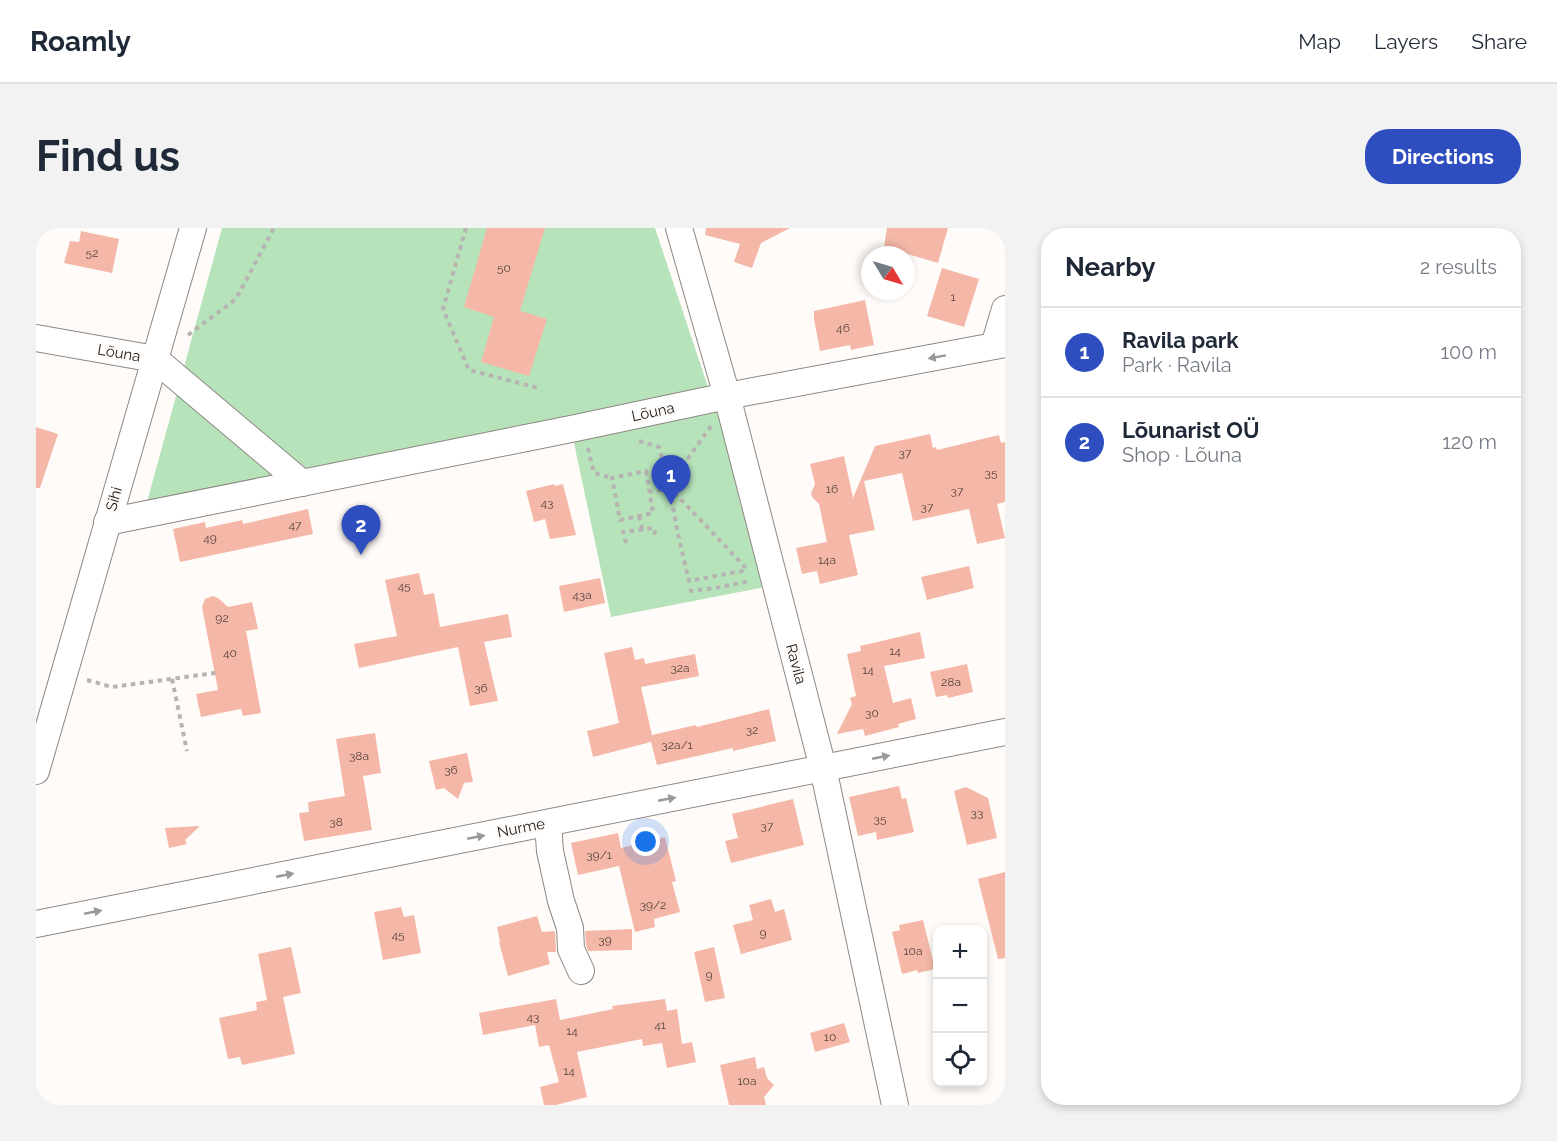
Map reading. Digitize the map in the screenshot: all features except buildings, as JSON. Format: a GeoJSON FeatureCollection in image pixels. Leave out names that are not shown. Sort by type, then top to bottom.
{"type":"FeatureCollection","features":[{"type":"Feature","properties":{"kind":"street","name":"Sihi"},"geometry":{"type":"LineString","coordinates":[[36,771],[193,228]]}},
{"type":"Feature","properties":{"kind":"street","name":"Ravila"},"geometry":{"type":"LineString","coordinates":[[679,228],[727,399],[823,768],[895,1105]]}},
{"type":"Feature","properties":{"kind":"street"},"geometry":{"type":"LineString","coordinates":[[1000,345],[1005,309]]}},
{"type":"Feature","properties":{"kind":"street","name":"Lõuna"},"geometry":{"type":"LineString","coordinates":[[36,338],[155,359],[302,483]]}},
{"type":"Feature","properties":{"kind":"street","name":"Lõuna"},"geometry":{"type":"LineString","coordinates":[[107,522],[838,375],[1000,345]]}},
{"type":"Feature","properties":{"kind":"street","name":"Nurme"},"geometry":{"type":"LineString","coordinates":[[36,924],[1005,732]]}},
{"type":"Feature","properties":{"kind":"street"},"geometry":{"type":"LineString","coordinates":[[548,823],[550,851],[561,901],[570,928],[571,949],[581,971]]}},
{"type":"Feature","properties":{"kind":"path"},"geometry":{"type":"LineString","coordinates":[[155,359],[236,299],[274,228]]}},
{"type":"Feature","properties":{"kind":"path"},"geometry":{"type":"LineString","coordinates":[[466,228],[443,309],[469,370],[538,388]]}},
{"type":"Feature","properties":{"kind":"path"},"geometry":{"type":"LineString","coordinates":[[650,492],[670,488],[727,399]]}},
{"type":"Feature","properties":{"kind":"path"},"geometry":{"type":"LineString","coordinates":[[585,427],[594,474],[612,478],[646,471],[653,513],[620,520],[612,478]]}},
{"type":"Feature","properties":{"kind":"path"},"geometry":{"type":"LineString","coordinates":[[637,440],[659,447],[689,581],[748,570]]}},
{"type":"Feature","properties":{"kind":"path"},"geometry":{"type":"LineString","coordinates":[[670,488],[756,579],[689,591]]}},
{"type":"Feature","properties":{"kind":"path"},"geometry":{"type":"LineString","coordinates":[[639,516],[642,529]]}},
{"type":"Feature","properties":{"kind":"path"},"geometry":{"type":"LineString","coordinates":[[626,543],[623,532],[642,529],[654,528],[656,539]]}},
{"type":"Feature","properties":{"kind":"path"},"geometry":{"type":"LineString","coordinates":[[63,674],[112,687],[215,673]]}},
{"type":"Feature","properties":{"kind":"path"},"geometry":{"type":"LineString","coordinates":[[172,679],[187,751]]}},
{"type":"Feature","properties":{"kind":"green space"},"geometry":{"type":"Polygon","coordinates":[[[222,228],[655,228],[709,390],[144,513],[222,228]]]}},
{"type":"Feature","properties":{"kind":"green space"},"geometry":{"type":"Polygon","coordinates":[[[727,396],[776,585],[611,617],[571,429],[727,396]]]}},
{"type":"Feature","properties":{"kind":"place","name":"Ravila park"},"geometry":{"type":"Point","coordinates":[671,505]}},
{"type":"Feature","properties":{"kind":"place","name":"Lõunarist OÜ"},"geometry":{"type":"Point","coordinates":[361,555]}}]}
